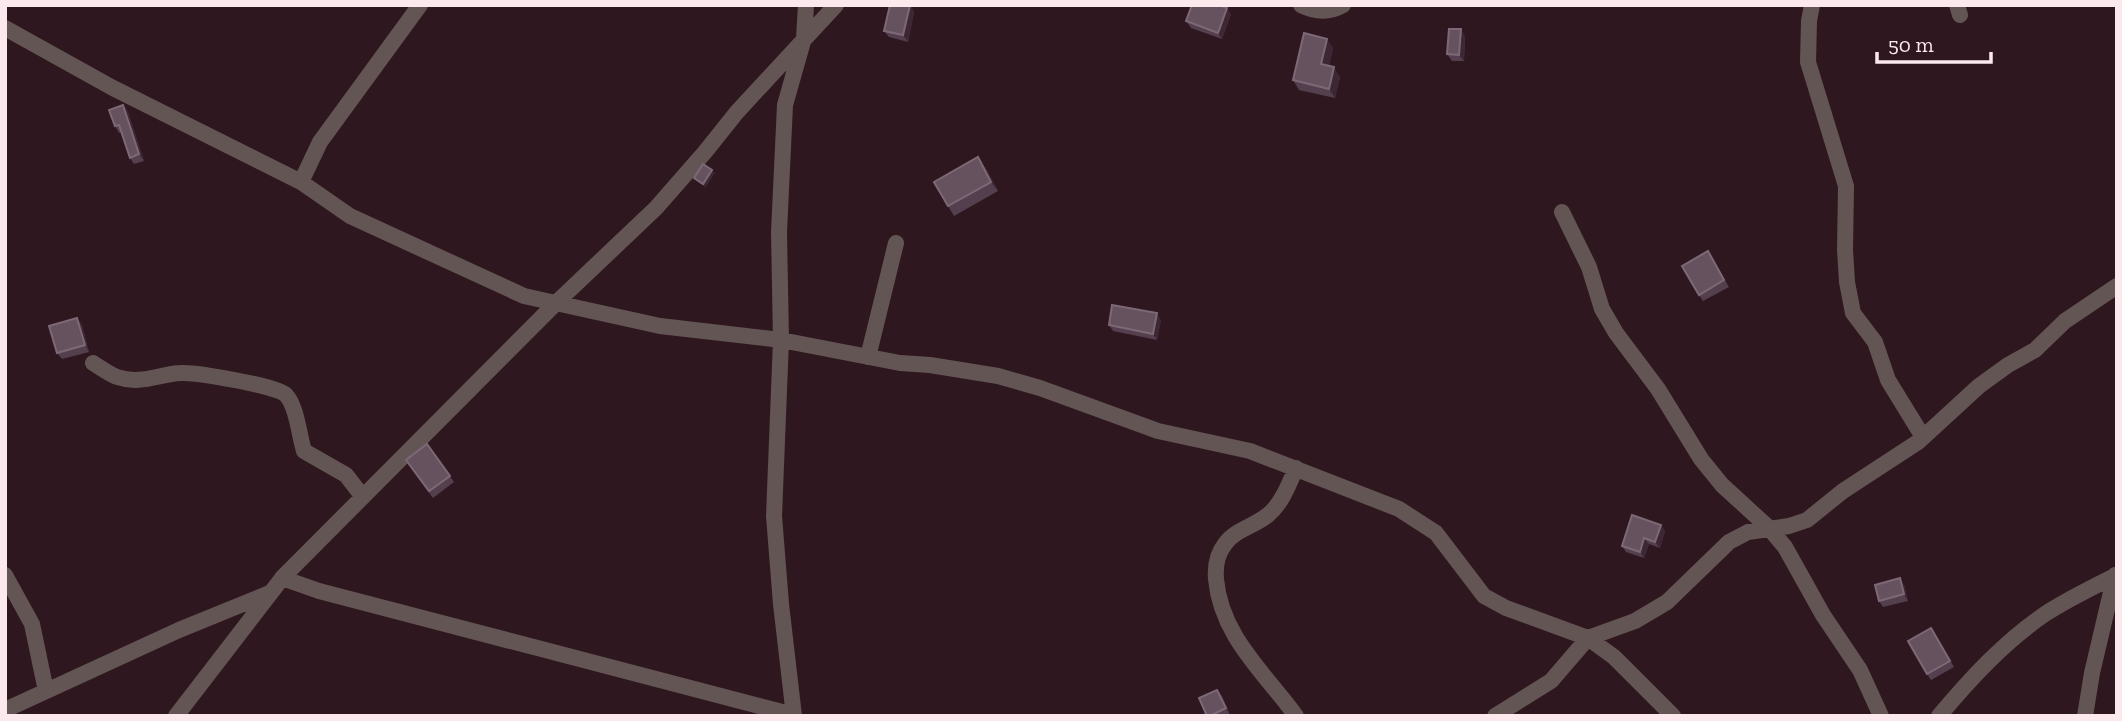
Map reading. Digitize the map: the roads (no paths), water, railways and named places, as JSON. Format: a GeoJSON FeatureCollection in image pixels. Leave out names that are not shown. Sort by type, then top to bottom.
{"type":"FeatureCollection","features":[{"type":"Feature","properties":{"kind":"street"},"geometry":{"type":"LineString","coordinates":[[300,182],[320,142],[420,5]]}},
{"type":"Feature","properties":{"kind":"street"},"geometry":{"type":"LineString","coordinates":[[282,578],[319,592],[794,715],[774,516],[781,340],[781,161],[785,106],[804,38],[806,5]]}},
{"type":"Feature","properties":{"kind":"street"},"geometry":{"type":"LineString","coordinates":[[176,716],[282,578],[557,302],[656,208],[737,112],[836,5]]}},
{"type":"Feature","properties":{"kind":"street"},"geometry":{"type":"LineString","coordinates":[[1300,5],[1332,12],[1343,5]]}},
{"type":"Feature","properties":{"kind":"street"},"geometry":{"type":"LineString","coordinates":[[1812,5],[1808,62],[1846,186],[1845,250],[1853,313],[1875,342],[1888,380],[1923,437]]}},
{"type":"Feature","properties":{"kind":"street"},"geometry":{"type":"LineString","coordinates":[[5,28],[91,76],[300,182],[350,216],[524,296],[660,326],[781,340],[868,357],[998,376],[1040,388],[1158,431],[1250,451],[1296,468],[1414,517],[1436,533],[1475,586],[1494,603],[1588,638],[1614,657],[1673,716]]}},
{"type":"Feature","properties":{"kind":"street"},"geometry":{"type":"LineString","coordinates":[[1562,212],[1589,267],[1602,309],[1616,333],[1658,389],[1701,458],[1723,485],[1769,528],[1785,547],[1823,615],[1860,670],[1881,716]]}},
{"type":"Feature","properties":{"kind":"street"},"geometry":{"type":"LineString","coordinates":[[868,357],[897,243]]}},
{"type":"Feature","properties":{"kind":"street"},"geometry":{"type":"LineString","coordinates":[[1498,715],[1551,681],[1588,638],[1635,621],[1667,602],[1729,542],[1748,532],[1807,520],[1843,491],[1923,437],[1979,386],[2035,350],[2065,321],[2117,286]]}},
{"type":"Feature","properties":{"kind":"street"},"geometry":{"type":"LineString","coordinates":[[93,363],[118,377],[150,380],[178,373],[205,374],[281,390],[288,397],[304,451],[346,475],[363,497]]}},
{"type":"Feature","properties":{"kind":"street"},"geometry":{"type":"LineString","coordinates":[[1296,468],[1283,496],[1269,514],[1238,532],[1225,544],[1215,565],[1217,592],[1223,615],[1241,647],[1296,716]]}},
{"type":"Feature","properties":{"kind":"street"},"geometry":{"type":"LineString","coordinates":[[5,575],[32,624],[46,691]]}},
{"type":"Feature","properties":{"kind":"street"},"geometry":{"type":"LineString","coordinates":[[1939,716],[1976,672],[2005,645],[2045,614],[2116,575]]}},
{"type":"Feature","properties":{"kind":"street"},"geometry":{"type":"LineString","coordinates":[[2085,716],[2092,673],[2116,575]]}},
{"type":"Feature","properties":{"kind":"street"},"geometry":{"type":"LineString","coordinates":[[5,710],[179,630],[270,593]]}}]}
